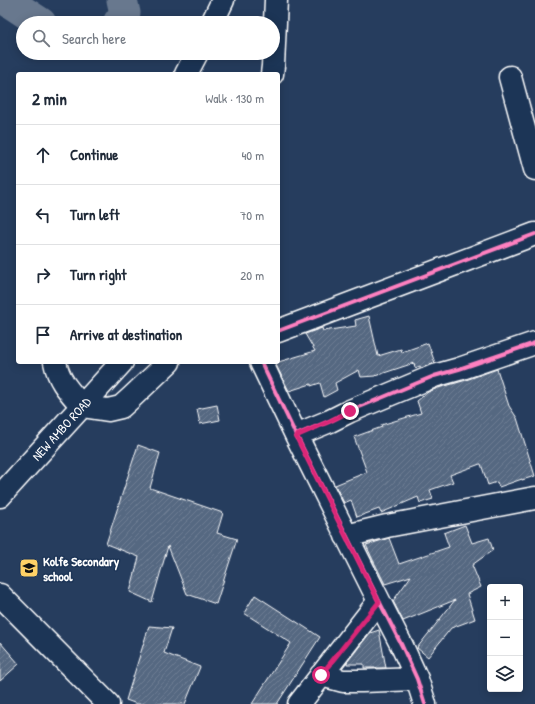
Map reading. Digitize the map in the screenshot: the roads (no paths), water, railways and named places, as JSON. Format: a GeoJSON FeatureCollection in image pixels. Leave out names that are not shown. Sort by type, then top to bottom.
{"type":"FeatureCollection","features":[{"type":"Feature","properties":{"kind":"street"},"geometry":{"type":"LineString","coordinates":[[216,16],[224,0]]}},
{"type":"Feature","properties":{"kind":"street"},"geometry":{"type":"LineString","coordinates":[[275,16],[276,0]]}},
{"type":"Feature","properties":{"kind":"street"},"geometry":{"type":"LineString","coordinates":[[187,72],[193,60]]}},
{"type":"Feature","properties":{"kind":"street"},"geometry":{"type":"LineString","coordinates":[[272,72],[273,60]]}},
{"type":"Feature","properties":{"kind":"street"},"geometry":{"type":"LineString","coordinates":[[510,77],[535,168]]}},
{"type":"Feature","properties":{"kind":"street"},"geometry":{"type":"LineString","coordinates":[[280,330],[535,234]]}},
{"type":"Feature","properties":{"kind":"street"},"geometry":{"type":"LineString","coordinates":[[296,436],[350,411],[434,376],[535,343]]}},
{"type":"Feature","properties":{"kind":"street"},"geometry":{"type":"LineString","coordinates":[[55,364],[63,384],[82,406],[108,410],[121,407],[167,364]]}},
{"type":"Feature","properties":{"kind":"street","name":"NEW AMBO ROAD"},"geometry":{"type":"LineString","coordinates":[[0,496],[120,364]]}},
{"type":"Feature","properties":{"kind":"street"},"geometry":{"type":"LineString","coordinates":[[262,364],[296,436],[402,646],[417,679],[426,704]]}},
{"type":"Feature","properties":{"kind":"street"},"geometry":{"type":"LineString","coordinates":[[346,536],[409,522],[535,498]]}},
{"type":"Feature","properties":{"kind":"street"},"geometry":{"type":"LineString","coordinates":[[0,595],[108,704]]}},
{"type":"Feature","properties":{"kind":"street"},"geometry":{"type":"LineString","coordinates":[[299,704],[379,602]]}},
{"type":"Feature","properties":{"kind":"street"},"geometry":{"type":"LineString","coordinates":[[321,675],[342,681],[417,679]]}},
{"type":"Feature","properties":{"kind":"waterway"},"geometry":{"type":"LineString","coordinates":[[6,0],[30,16]]}},
{"type":"Feature","properties":{"kind":"waterway"},"geometry":{"type":"LineString","coordinates":[[122,0],[125,13],[123,16]]}},
{"type":"Feature","properties":{"kind":"place","name":"Kolfe Secondary school"},"geometry":{"type":"Point","coordinates":[29,568]}}]}
